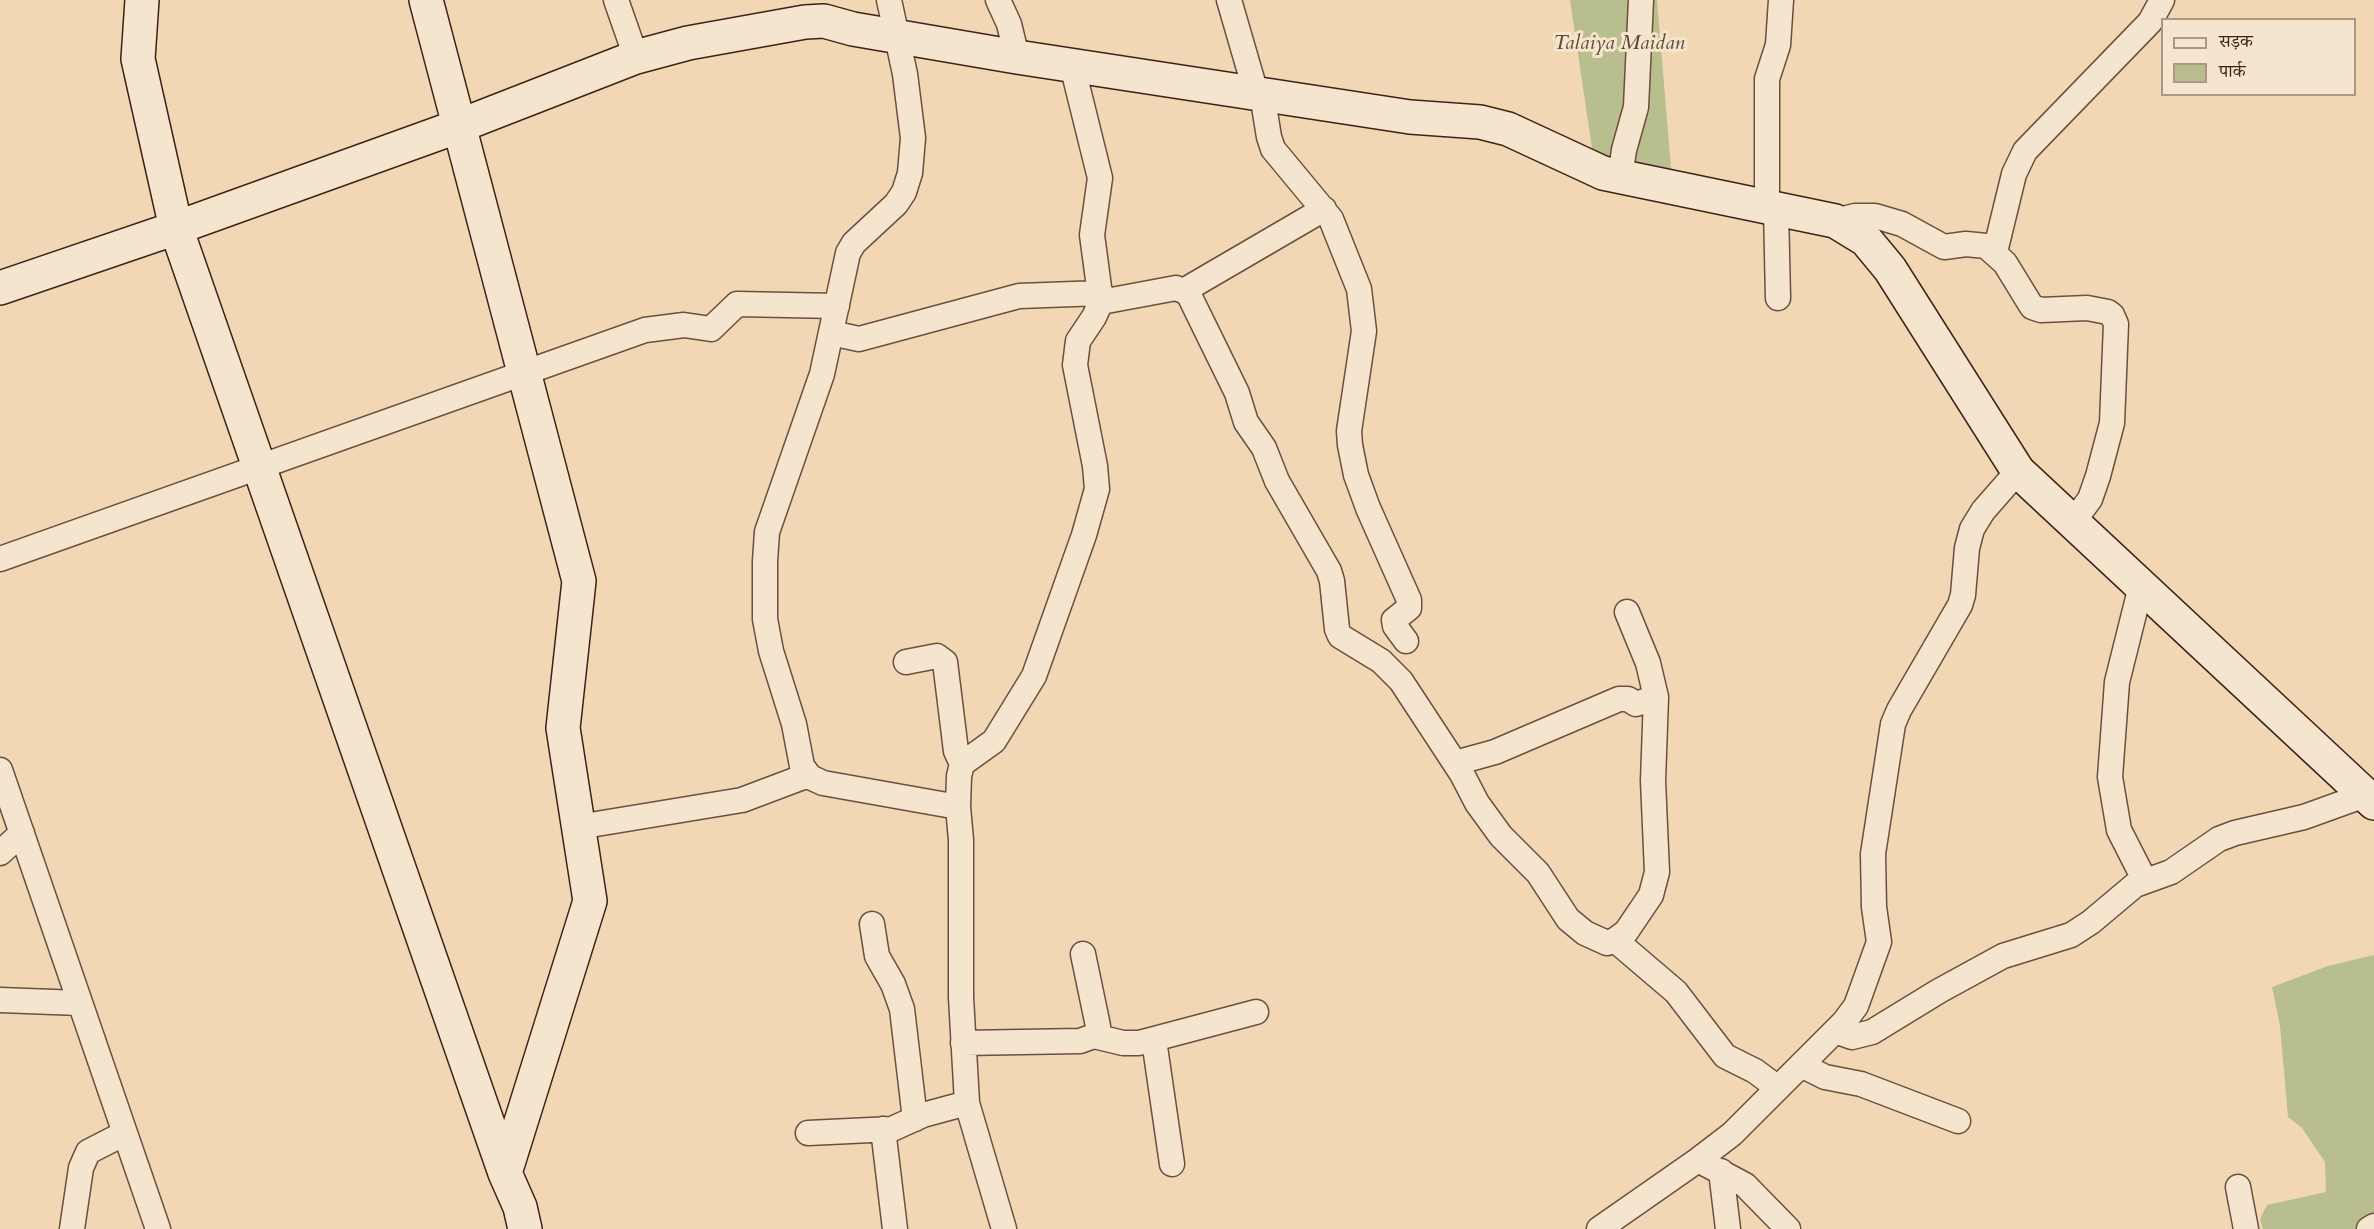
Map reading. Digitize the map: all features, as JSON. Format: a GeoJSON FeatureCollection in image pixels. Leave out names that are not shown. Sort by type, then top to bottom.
{"type":"FeatureCollection","features":[{"type":"Feature","properties":{"kind":"street"},"geometry":{"type":"LineString","coordinates":[[142,0],[138,59],[176,228],[505,1173],[527,1223]]}},
{"type":"Feature","properties":{"kind":"street"},"geometry":{"type":"LineString","coordinates":[[426,0],[579,581],[563,728],[590,901],[505,1173]]}},
{"type":"Feature","properties":{"kind":"street"},"geometry":{"type":"LineString","coordinates":[[616,0],[636,57]]}},
{"type":"Feature","properties":{"kind":"street"},"geometry":{"type":"LineString","coordinates":[[810,777],[802,766],[794,724],[767,635],[765,546],[767,532],[822,374],[848,253],[854,243],[896,204],[904,192],[910,173],[912,138],[905,74],[889,0]]}},
{"type":"Feature","properties":{"kind":"street"},"geometry":{"type":"LineString","coordinates":[[998,0],[1009,24],[1017,57]]}},
{"type":"Feature","properties":{"kind":"street"},"geometry":{"type":"LineString","coordinates":[[1229,0],[1259,93],[1273,149],[1324,209],[1337,230],[1355,279],[1364,318],[1364,331],[1349,431],[1352,460],[1368,508],[1409,600],[1409,608],[1394,620],[1395,626],[1406,641]]}},
{"type":"Feature","properties":{"kind":"street"},"geometry":{"type":"LineString","coordinates":[[1620,178],[1624,150],[1636,107],[1641,0]]}},
{"type":"Feature","properties":{"kind":"street"},"geometry":{"type":"LineString","coordinates":[[1779,298],[1772,208],[1767,79],[1778,45],[1781,0]]}},
{"type":"Feature","properties":{"kind":"street"},"geometry":{"type":"LineString","coordinates":[[1982,247],[2025,151],[2150,22],[2162,0]]}},
{"type":"Feature","properties":{"kind":"street"},"geometry":{"type":"LineString","coordinates":[[0,288],[176,228],[459,126],[636,57],[698,40],[805,22],[824,21],[1017,57],[1410,117],[1490,124],[1508,129],[1593,169],[1620,178],[1835,221],[1866,240],[1879,254],[1926,324],[2018,471],[2369,799]]}},
{"type":"Feature","properties":{"kind":"street"},"geometry":{"type":"LineString","coordinates":[[962,764],[994,741],[1032,681],[1095,499],[1097,477],[1075,365],[1078,341],[1095,317],[1101,298],[1092,235],[1101,178],[1072,65]]}},
{"type":"Feature","properties":{"kind":"street"},"geometry":{"type":"LineString","coordinates":[[831,333],[859,339],[1018,296],[1101,298],[1176,288],[1185,290],[1324,209]]}},
{"type":"Feature","properties":{"kind":"street"},"geometry":{"type":"LineString","coordinates":[[1835,221],[1855,216],[1875,216],[1902,224],[1944,247],[1982,247],[2005,263],[2032,307],[2041,310],[2087,308],[2108,312],[2112,315],[2116,324],[2112,423],[2090,499],[2073,522]]}},
{"type":"Feature","properties":{"kind":"street"},"geometry":{"type":"LineString","coordinates":[[1185,290],[1237,393],[1246,422],[1264,448],[1277,481],[1329,571],[1336,629],[1340,636],[1381,661],[1401,681],[1495,828],[1538,873],[1568,919],[1594,939],[1607,943],[1626,932],[1651,895],[1657,872],[1653,781],[1656,697],[1648,663],[1626,612]]}},
{"type":"Feature","properties":{"kind":"street"},"geometry":{"type":"LineString","coordinates":[[0,559],[258,465],[645,330],[684,325],[711,329],[736,304],[837,306]]}},
{"type":"Feature","properties":{"kind":"street"},"geometry":{"type":"LineString","coordinates":[[1599,1229],[1732,1134],[1835,1031],[1856,1006],[1879,942],[1874,907],[1873,854],[1893,724],[1960,605],[1964,595],[1967,548],[1972,529],[1983,511],[2018,471]]}},
{"type":"Feature","properties":{"kind":"street"},"geometry":{"type":"LineString","coordinates":[[2141,586],[2117,682],[2110,777],[2119,830],[2145,881]]}},
{"type":"Feature","properties":{"kind":"street"},"geometry":{"type":"LineString","coordinates":[[906,662],[937,656],[945,662],[956,751],[962,764],[959,776],[958,807],[961,840],[961,997],[967,1103],[1004,1229]]}},
{"type":"Feature","properties":{"kind":"street"},"geometry":{"type":"LineString","coordinates":[[1455,763],[1495,752],[1619,699],[1628,699],[1636,704],[1656,697]]}},
{"type":"Feature","properties":{"kind":"street"},"geometry":{"type":"LineString","coordinates":[[0,770],[157,1227]]}},
{"type":"Feature","properties":{"kind":"street"},"geometry":{"type":"LineString","coordinates":[[578,827],[742,800],[803,777],[810,777],[823,783],[958,807]]}},
{"type":"Feature","properties":{"kind":"street"},"geometry":{"type":"LineString","coordinates":[[1835,1031],[1852,1037],[1872,1032],[1939,991],[1996,960],[2071,935],[2091,922],[2127,890],[2171,872],[2219,839],[2369,799]]}},
{"type":"Feature","properties":{"kind":"street"},"geometry":{"type":"LineString","coordinates":[[0,853],[22,832]]}},
{"type":"Feature","properties":{"kind":"street"},"geometry":{"type":"LineString","coordinates":[[872,924],[877,956],[893,984],[902,1009],[915,1119]]}},
{"type":"Feature","properties":{"kind":"street"},"geometry":{"type":"LineString","coordinates":[[1615,940],[1676,992],[1725,1056],[1755,1071],[1779,1088]]}},
{"type":"Feature","properties":{"kind":"street"},"geometry":{"type":"LineString","coordinates":[[963,1043],[1080,1041],[1094,1036],[1098,1032],[1098,1026],[1083,954]]}},
{"type":"Feature","properties":{"kind":"street"},"geometry":{"type":"LineString","coordinates":[[0,1000],[80,1003]]}},
{"type":"Feature","properties":{"kind":"street"},"geometry":{"type":"LineString","coordinates":[[1094,1036],[1123,1042],[1154,1040],[1256,1012]]}},
{"type":"Feature","properties":{"kind":"street"},"geometry":{"type":"LineString","coordinates":[[1154,1040],[1172,1164]]}},
{"type":"Feature","properties":{"kind":"street"},"geometry":{"type":"LineString","coordinates":[[1801,1065],[1825,1077],[1861,1084],[1958,1121]]}},
{"type":"Feature","properties":{"kind":"street"},"geometry":{"type":"LineString","coordinates":[[808,1133],[902,1126],[915,1119],[967,1103]]}},
{"type":"Feature","properties":{"kind":"street"},"geometry":{"type":"LineString","coordinates":[[883,1129],[894,1229]]}},
{"type":"Feature","properties":{"kind":"street"},"geometry":{"type":"LineString","coordinates":[[72,1229],[81,1168],[88,1152],[124,1133]]}},
{"type":"Feature","properties":{"kind":"street"},"geometry":{"type":"LineString","coordinates":[[1698,1160],[1745,1185],[1788,1229]]}},
{"type":"Feature","properties":{"kind":"street"},"geometry":{"type":"LineString","coordinates":[[1721,1171],[1728,1229]]}},
{"type":"Feature","properties":{"kind":"street"},"geometry":{"type":"LineString","coordinates":[[2238,1187],[2246,1229]]}},
{"type":"Feature","properties":{"kind":"street"},"geometry":{"type":"LineString","coordinates":[[2369,1229],[2374,1226]]}},
{"type":"Feature","properties":{"kind":"green space","name":"Talaiya Maidan"},"geometry":{"type":"Polygon","coordinates":[[[1570,0],[1657,0],[1672,180],[1593,155],[1570,0]]]}},
{"type":"Feature","properties":{"kind":"green space"},"geometry":{"type":"Polygon","coordinates":[[[2374,955],[2374,1219],[2360,1229],[2263,1229],[2260,1219],[2267,1205],[2326,1192],[2325,1162],[2302,1128],[2288,1117],[2280,1026],[2272,987],[2328,966],[2374,955]]]}}]}
